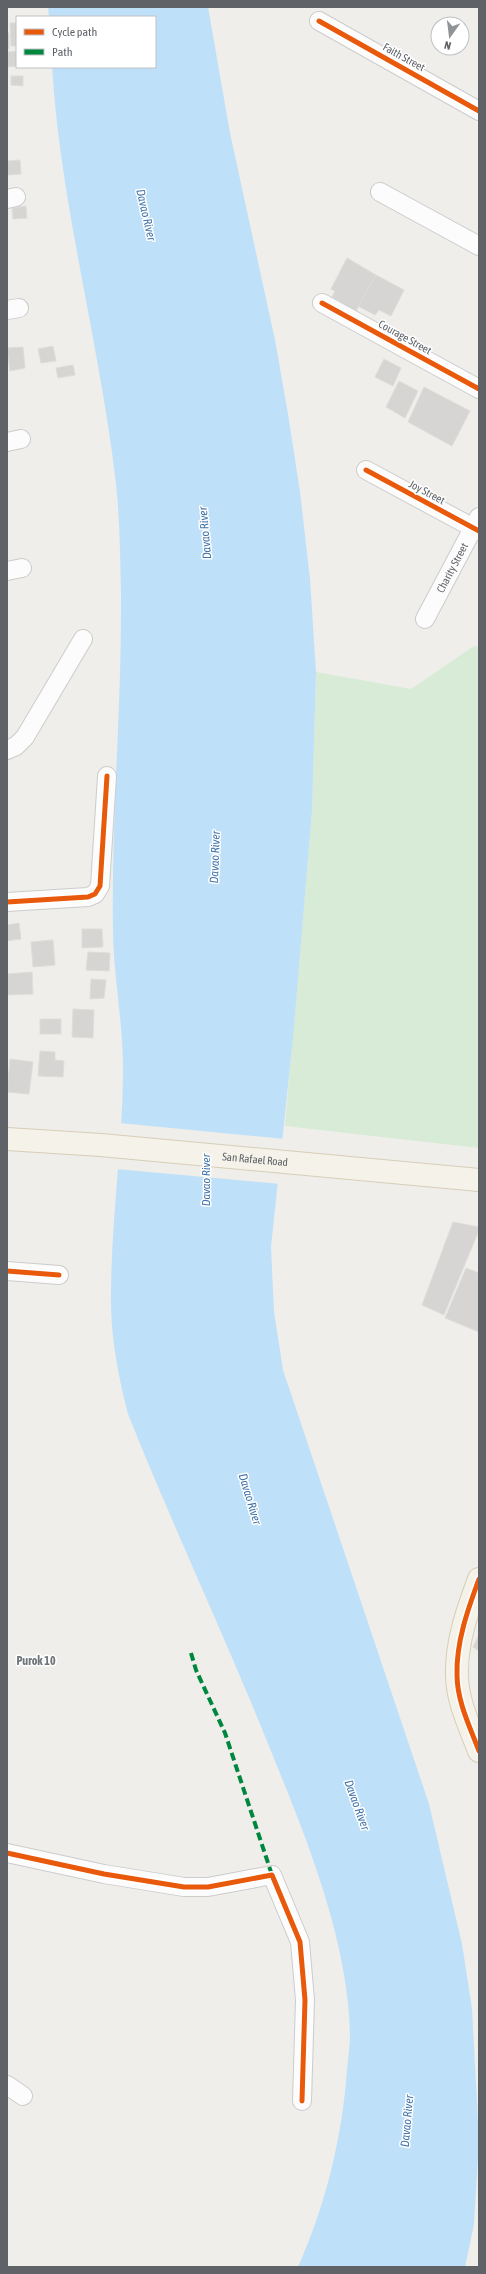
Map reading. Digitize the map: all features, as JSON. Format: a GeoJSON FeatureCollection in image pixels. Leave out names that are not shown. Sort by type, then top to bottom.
{"type":"FeatureCollection","features":[{"type":"Feature","properties":{"kind":"main road","name":"San Rafael Road"},"geometry":{"type":"LineString","coordinates":[[7,1139],[101,1145],[479,1180]]}},
{"type":"Feature","properties":{"kind":"main road"},"geometry":{"type":"LineString","coordinates":[[479,1579],[464,1624],[457,1675],[462,1705],[475,1728],[479,1751]]}},
{"type":"Feature","properties":{"kind":"street","name":"Faith Street"},"geometry":{"type":"LineString","coordinates":[[319,21],[479,111]]}},
{"type":"Feature","properties":{"kind":"street"},"geometry":{"type":"LineString","coordinates":[[380,192],[479,246]]}},
{"type":"Feature","properties":{"kind":"street","name":"Courage Street"},"geometry":{"type":"LineString","coordinates":[[322,303],[479,388]]}},
{"type":"Feature","properties":{"kind":"street","name":"Joy Street"},"geometry":{"type":"LineString","coordinates":[[366,470],[477,525]]}},
{"type":"Feature","properties":{"kind":"street","name":"Charity Street"},"geometry":{"type":"LineString","coordinates":[[425,619],[477,525]]}},
{"type":"Feature","properties":{"kind":"street"},"geometry":{"type":"LineString","coordinates":[[7,750],[16,746],[25,737],[82,639]]}},
{"type":"Feature","properties":{"kind":"street"},"geometry":{"type":"LineString","coordinates":[[7,902],[88,897],[95,894],[100,886],[107,776]]}},
{"type":"Feature","properties":{"kind":"street"},"geometry":{"type":"LineString","coordinates":[[7,1271],[59,1274]]}},
{"type":"Feature","properties":{"kind":"street"},"geometry":{"type":"LineString","coordinates":[[7,1853],[104,1874],[184,1887],[208,1887],[272,1875],[300,1942],[305,2000],[302,2101]]}},
{"type":"Feature","properties":{"kind":"street"},"geometry":{"type":"LineString","coordinates":[[7,2085],[23,2096]]}},
{"type":"Feature","properties":{"kind":"green space"},"geometry":{"type":"Polygon","coordinates":[[[474,646],[479,647],[479,1148],[285,1126],[312,811],[316,672],[411,689],[474,646]]]}},
{"type":"Feature","properties":{"kind":"water","name":"Davao River"},"geometry":{"type":"Polygon","coordinates":[[[48,7],[208,7],[230,133],[275,340],[300,492],[310,579],[316,672],[312,811],[293,1038],[271,1247],[274,1312],[283,1370],[429,1804],[462,1944],[472,2009],[479,2141],[474,2224],[465,2267],[298,2267],[317,2219],[331,2170],[337,2146],[345,2095],[350,2034],[348,1999],[342,1963],[324,1892],[300,1823],[128,1414],[114,1348],[111,1307],[111,1278],[121,1134],[123,1076],[122,1040],[113,933],[114,848],[121,635],[119,525],[116,484],[109,432],[101,380],[72,224],[57,120],[52,68],[156,68],[156,16],[49,16],[48,7]]]}},
{"type":"Feature","properties":{"kind":"pier"},"geometry":{"type":"Polygon","coordinates":[[[119,1123],[285,1139],[280,1184],[116,1169],[119,1123]]]}},
{"type":"Feature","properties":{"kind":"building"},"geometry":{"type":"Polygon","coordinates":[[[10,23],[16,23],[16,46],[11,46],[10,23]]]}},
{"type":"Feature","properties":{"kind":"building"},"geometry":{"type":"Polygon","coordinates":[[[7,33],[9,33],[9,49],[7,49],[7,33]]]}},
{"type":"Feature","properties":{"kind":"building"},"geometry":{"type":"Polygon","coordinates":[[[16,51],[16,66],[8,67],[7,52],[16,51]]]}},
{"type":"Feature","properties":{"kind":"building"},"geometry":{"type":"Polygon","coordinates":[[[11,76],[23,76],[23,86],[11,85],[11,76]]]}},
{"type":"Feature","properties":{"kind":"building"},"geometry":{"type":"Polygon","coordinates":[[[20,160],[21,174],[7,175],[7,161],[20,160]]]}},
{"type":"Feature","properties":{"kind":"building"},"geometry":{"type":"Polygon","coordinates":[[[26,206],[27,218],[13,219],[12,208],[26,206]]]}},
{"type":"Feature","properties":{"kind":"building"},"geometry":{"type":"Polygon","coordinates":[[[347,258],[376,275],[356,311],[332,297],[335,291],[331,289],[347,258]]]}},
{"type":"Feature","properties":{"kind":"building"},"geometry":{"type":"Polygon","coordinates":[[[376,275],[404,290],[391,316],[379,310],[375,315],[358,306],[376,275]]]}},
{"type":"Feature","properties":{"kind":"building"},"geometry":{"type":"Polygon","coordinates":[[[53,346],[56,361],[41,363],[38,349],[53,346]]]}},
{"type":"Feature","properties":{"kind":"building"},"geometry":{"type":"Polygon","coordinates":[[[23,347],[25,368],[10,371],[7,348],[23,347]]]}},
{"type":"Feature","properties":{"kind":"building"},"geometry":{"type":"Polygon","coordinates":[[[384,359],[401,368],[393,386],[375,377],[384,359]]]}},
{"type":"Feature","properties":{"kind":"building"},"geometry":{"type":"Polygon","coordinates":[[[73,365],[75,375],[58,378],[56,368],[73,365]]]}},
{"type":"Feature","properties":{"kind":"building"},"geometry":{"type":"Polygon","coordinates":[[[399,381],[418,391],[405,418],[386,407],[399,381]]]}},
{"type":"Feature","properties":{"kind":"building"},"geometry":{"type":"Polygon","coordinates":[[[424,387],[470,411],[452,446],[408,422],[424,387]]]}},
{"type":"Feature","properties":{"kind":"building"},"geometry":{"type":"Polygon","coordinates":[[[19,923],[21,939],[7,941],[7,925],[19,923]]]}},
{"type":"Feature","properties":{"kind":"building"},"geometry":{"type":"Polygon","coordinates":[[[82,929],[102,929],[103,947],[82,948],[82,929]]]}},
{"type":"Feature","properties":{"kind":"building"},"geometry":{"type":"Polygon","coordinates":[[[53,940],[55,965],[33,967],[31,942],[53,940]]]}},
{"type":"Feature","properties":{"kind":"building"},"geometry":{"type":"Polygon","coordinates":[[[88,952],[110,953],[109,971],[86,970],[88,952]]]}},
{"type":"Feature","properties":{"kind":"building"},"geometry":{"type":"Polygon","coordinates":[[[32,972],[33,994],[7,995],[7,974],[32,972]]]}},
{"type":"Feature","properties":{"kind":"building"},"geometry":{"type":"Polygon","coordinates":[[[91,979],[106,980],[104,998],[90,999],[91,979]]]}},
{"type":"Feature","properties":{"kind":"building"},"geometry":{"type":"Polygon","coordinates":[[[73,1009],[94,1010],[93,1038],[72,1037],[73,1009]]]}},
{"type":"Feature","properties":{"kind":"building"},"geometry":{"type":"Polygon","coordinates":[[[40,1019],[61,1019],[61,1034],[40,1034],[40,1019]]]}},
{"type":"Feature","properties":{"kind":"building"},"geometry":{"type":"Polygon","coordinates":[[[40,1051],[55,1052],[55,1060],[64,1061],[63,1077],[38,1076],[40,1051]]]}},
{"type":"Feature","properties":{"kind":"building"},"geometry":{"type":"Polygon","coordinates":[[[10,1059],[33,1062],[29,1094],[7,1092],[10,1059]]]}},
{"type":"Feature","properties":{"kind":"building"},"geometry":{"type":"Polygon","coordinates":[[[453,1222],[479,1227],[479,1230],[444,1315],[422,1305],[453,1222]]]}},
{"type":"Feature","properties":{"kind":"building"},"geometry":{"type":"Polygon","coordinates":[[[466,1268],[479,1273],[479,1332],[445,1318],[466,1268]]]}},
{"type":"Feature","properties":{"kind":"building"},"geometry":{"type":"Polygon","coordinates":[[[479,1634],[479,1651],[473,1647],[479,1634]]]}},
{"type":"Feature","properties":{"kind":"marked path"},"geometry":{"type":"LineString","coordinates":[[191,1653],[196,1670],[225,1733],[272,1875]]}},
{"type":"Feature","properties":{"kind":"cycle path"},"geometry":{"type":"LineString","coordinates":[[319,21],[479,111]]}},
{"type":"Feature","properties":{"kind":"cycle path"},"geometry":{"type":"LineString","coordinates":[[322,303],[479,389]]}},
{"type":"Feature","properties":{"kind":"cycle path"},"geometry":{"type":"LineString","coordinates":[[366,470],[479,531]]}},
{"type":"Feature","properties":{"kind":"cycle path"},"geometry":{"type":"LineString","coordinates":[[7,902],[88,897],[95,894],[100,886],[107,776]]}},
{"type":"Feature","properties":{"kind":"cycle path"},"geometry":{"type":"LineString","coordinates":[[7,1271],[59,1275]]}},
{"type":"Feature","properties":{"kind":"cycle path"},"geometry":{"type":"LineString","coordinates":[[479,1579],[467,1614],[458,1650],[457,1663],[459,1694],[479,1751]]}},
{"type":"Feature","properties":{"kind":"cycle path"},"geometry":{"type":"LineString","coordinates":[[7,1853],[104,1874],[184,1887],[208,1887],[272,1875],[300,1942],[305,2000],[302,2101]]}},
{"type":"Feature","properties":{"kind":"district","name":"Purok 10"},"geometry":{"type":"Point","coordinates":[36,1661]}}]}
